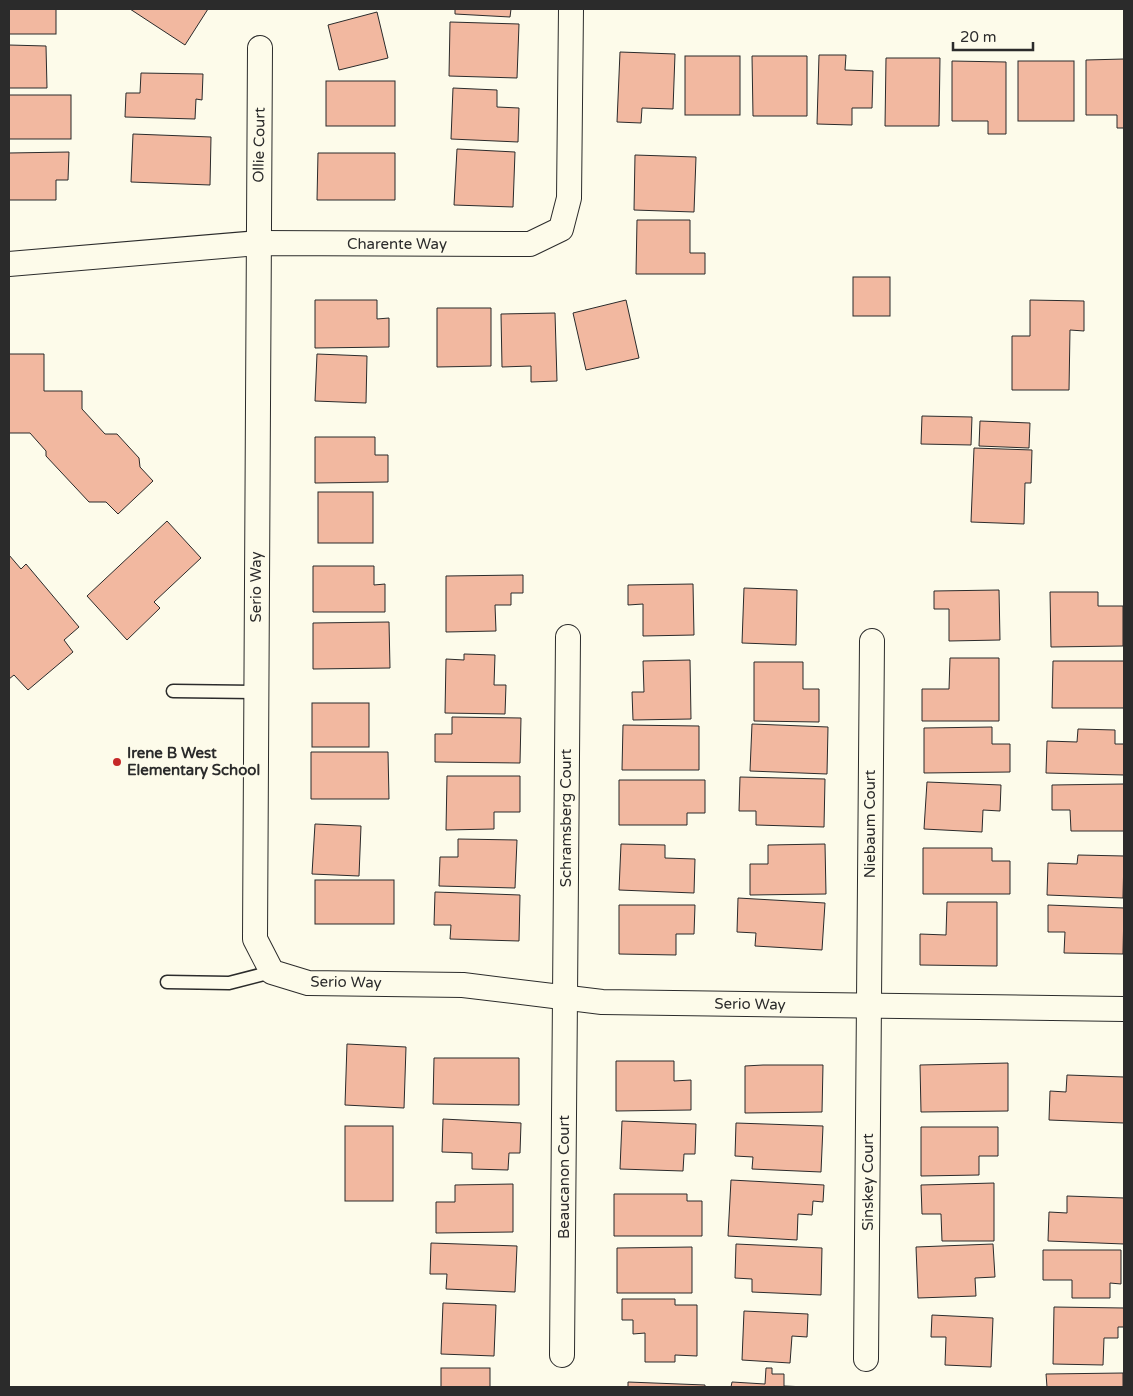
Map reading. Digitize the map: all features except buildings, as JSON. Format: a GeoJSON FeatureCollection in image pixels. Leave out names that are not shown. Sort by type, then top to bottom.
{"type":"FeatureCollection","features":[{"type":"Feature","properties":{"kind":"street","name":"Charente Way"},"geometry":{"type":"LineString","coordinates":[[9,264],[258,243],[530,244],[562,229],[569,198],[571,9]]}},
{"type":"Feature","properties":{"kind":"street","name":"Ollie Court"},"geometry":{"type":"LineString","coordinates":[[258,243],[260,48]]}},
{"type":"Feature","properties":{"kind":"street","name":"Serio Way"},"geometry":{"type":"LineString","coordinates":[[258,243],[254,939],[272,972],[308,983],[463,985],[565,999],[612,1002],[1124,1009]]}},
{"type":"Feature","properties":{"kind":"street","name":"Schramsberg Court"},"geometry":{"type":"LineString","coordinates":[[565,999],[568,638]]}},
{"type":"Feature","properties":{"kind":"street","name":"Niebaum Court"},"geometry":{"type":"LineString","coordinates":[[869,1006],[872,641]]}},
{"type":"Feature","properties":{"kind":"street","name":"Beaucanon Court"},"geometry":{"type":"LineString","coordinates":[[562,1355],[565,999]]}},
{"type":"Feature","properties":{"kind":"street","name":"Sinskey Court"},"geometry":{"type":"LineString","coordinates":[[866,1359],[869,1006]]}},
{"type":"Feature","properties":{"kind":"lane"},"geometry":{"type":"LineString","coordinates":[[173,691],[255,692]]}},
{"type":"Feature","properties":{"kind":"lane"},"geometry":{"type":"LineString","coordinates":[[167,982],[229,983],[272,972]]}},
{"type":"Feature","properties":{"kind":"place","name":"Irene B West Elementary School"},"geometry":{"type":"Point","coordinates":[117,762]}}]}
